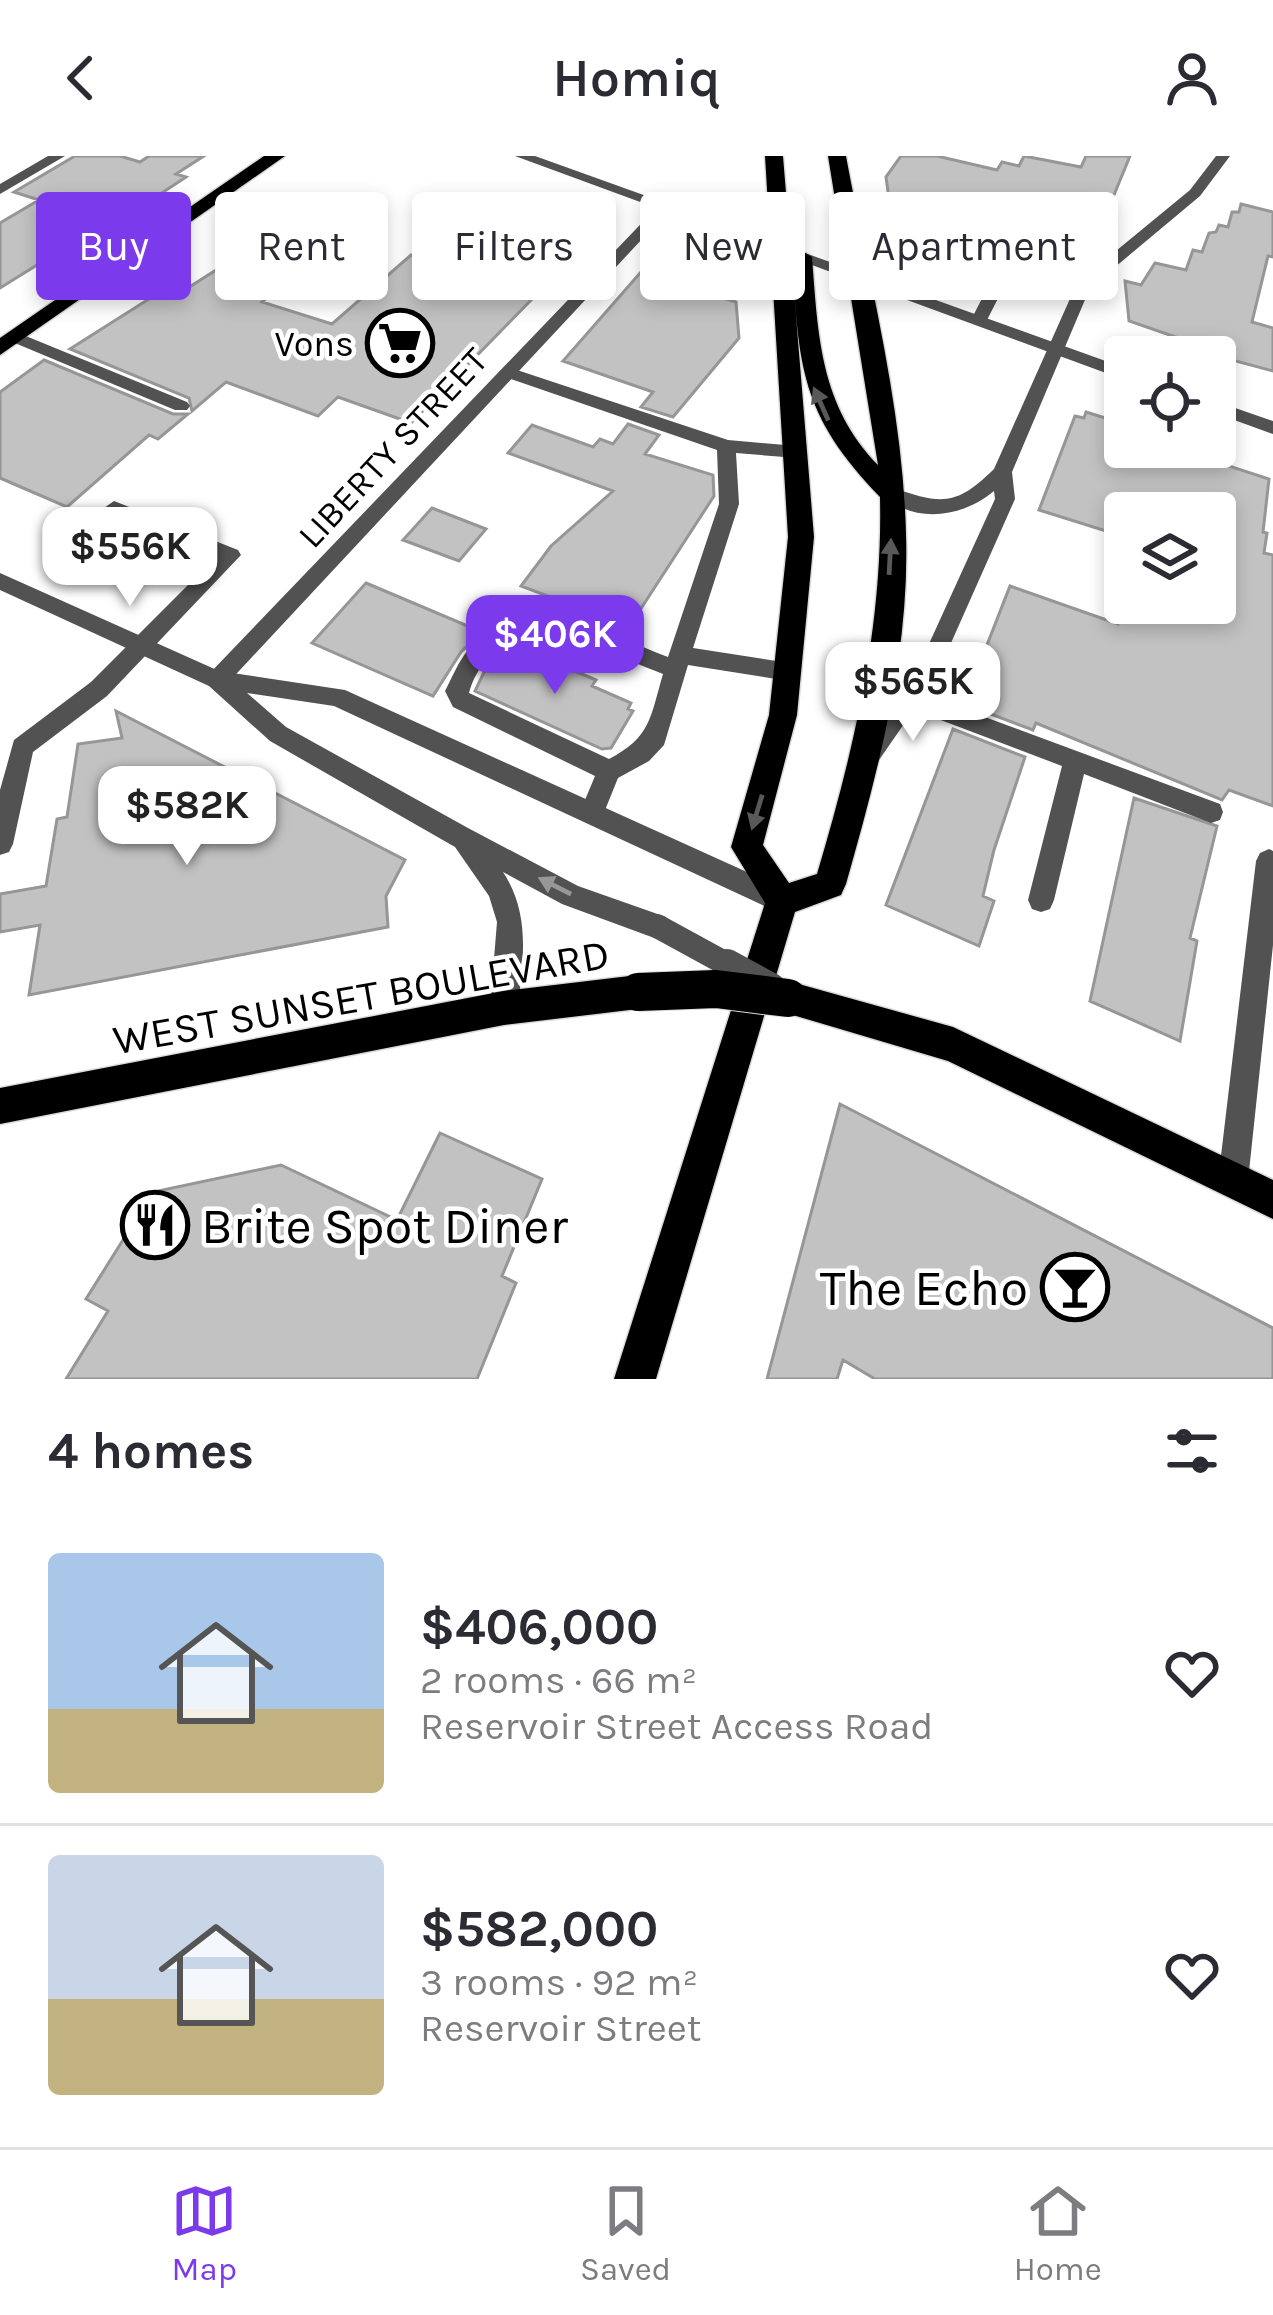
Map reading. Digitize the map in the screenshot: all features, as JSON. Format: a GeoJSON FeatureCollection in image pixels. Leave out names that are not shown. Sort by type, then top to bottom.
{"type":"FeatureCollection","features":[{"type":"Feature","properties":{"kind":"main road"},"geometry":{"type":"LineString","coordinates":[[8,343],[276,156]]}},
{"type":"Feature","properties":{"kind":"main road"},"geometry":{"type":"LineString","coordinates":[[774,156],[780,192]]}},
{"type":"Feature","properties":{"kind":"main road"},"geometry":{"type":"LineString","coordinates":[[837,156],[843,192]]}},
{"type":"Feature","properties":{"kind":"main road"},"geometry":{"type":"LineString","coordinates":[[782,901],[747,847],[770,773],[789,672],[801,537],[792,300]]}},
{"type":"Feature","properties":{"kind":"main road"},"geometry":{"type":"LineString","coordinates":[[799,300],[813,385],[824,414],[856,460],[892,495]]}},
{"type":"Feature","properties":{"kind":"main road"},"geometry":{"type":"LineString","coordinates":[[782,901],[830,884],[868,757],[886,627],[892,495],[861,300]]}},
{"type":"Feature","properties":{"kind":"main road"},"geometry":{"type":"LineString","coordinates":[[635,1379],[782,901]]}},
{"type":"Feature","properties":{"kind":"main road","name":"WEST SUNSET BOULEVARD"},"geometry":{"type":"LineString","coordinates":[[0,1106],[504,1008],[716,988],[857,1014],[953,1046],[1273,1200]]}},
{"type":"Feature","properties":{"kind":"street"},"geometry":{"type":"LineString","coordinates":[[0,190],[58,156]]}},
{"type":"Feature","properties":{"kind":"street"},"geometry":{"type":"LineString","coordinates":[[524,156],[640,198]]}},
{"type":"Feature","properties":{"kind":"street"},"geometry":{"type":"LineString","coordinates":[[892,495],[915,506],[968,505],[1002,472],[1082,286],[1195,193],[1223,156]]}},
{"type":"Feature","properties":{"kind":"street","name":"LIBERTY STREET"},"geometry":{"type":"LineString","coordinates":[[217,680],[640,233]]}},
{"type":"Feature","properties":{"kind":"street"},"geometry":{"type":"LineString","coordinates":[[921,300],[1104,366]]}},
{"type":"Feature","properties":{"kind":"street"},"geometry":{"type":"LineString","coordinates":[[979,320],[989,300]]}},
{"type":"Feature","properties":{"kind":"street"},"geometry":{"type":"LineString","coordinates":[[8,343],[181,406]]}},
{"type":"Feature","properties":{"kind":"street"},"geometry":{"type":"LineString","coordinates":[[508,372],[725,446],[797,452]]}},
{"type":"Feature","properties":{"kind":"street"},"geometry":{"type":"LineString","coordinates":[[1236,414],[1273,428]]}},
{"type":"Feature","properties":{"kind":"street"},"geometry":{"type":"LineString","coordinates":[[592,812],[609,771],[641,754],[656,738],[729,504],[725,446]]}},
{"type":"Feature","properties":{"kind":"street"},"geometry":{"type":"LineString","coordinates":[[868,757],[927,673],[1005,499],[1002,472]]}},
{"type":"Feature","properties":{"kind":"street"},"geometry":{"type":"LineString","coordinates":[[0,844],[22,747],[99,689],[231,555],[114,508]]}},
{"type":"Feature","properties":{"kind":"street"},"geometry":{"type":"LineString","coordinates":[[0,581],[217,680],[337,697],[782,901]]}},
{"type":"Feature","properties":{"kind":"street"},"geometry":{"type":"LineString","coordinates":[[609,771],[461,700],[456,691],[495,635],[544,622],[678,662],[789,672]]}},
{"type":"Feature","properties":{"kind":"street"},"geometry":{"type":"LineString","coordinates":[[217,680],[278,734],[458,836],[571,895],[657,926],[788,998]]}},
{"type":"Feature","properties":{"kind":"street"},"geometry":{"type":"LineString","coordinates":[[909,698],[1211,812]]}},
{"type":"Feature","properties":{"kind":"street"},"geometry":{"type":"LineString","coordinates":[[1041,900],[1075,760]]}},
{"type":"Feature","properties":{"kind":"street"},"geometry":{"type":"LineString","coordinates":[[458,836],[499,882],[510,908],[504,1008]]}},
{"type":"Feature","properties":{"kind":"street"},"geometry":{"type":"LineString","coordinates":[[1233,1180],[1269,861]]}},
{"type":"Feature","properties":{"kind":"building"},"geometry":{"type":"Polygon","coordinates":[[[75,156],[120,156],[140,162],[149,156],[204,156],[176,174],[186,177],[163,192],[36,192],[36,199],[14,192],[75,156]]]}},
{"type":"Feature","properties":{"kind":"building"},"geometry":{"type":"Polygon","coordinates":[[[901,156],[937,156],[997,170],[1002,162],[1019,166],[1024,156],[1081,167],[1086,156],[1130,156],[1115,192],[888,192],[886,177],[901,156]]]}},
{"type":"Feature","properties":{"kind":"building"},"geometry":{"type":"Polygon","coordinates":[[[36,202],[36,266],[0,288],[0,223],[36,202]]]}},
{"type":"Feature","properties":{"kind":"building"},"geometry":{"type":"Polygon","coordinates":[[[1241,204],[1273,212],[1273,257],[1268,256],[1252,322],[1273,328],[1273,371],[1236,361],[1236,336],[1172,336],[1129,321],[1125,281],[1141,285],[1155,263],[1186,270],[1193,250],[1202,252],[1209,233],[1219,225],[1228,227],[1232,212],[1239,212],[1241,204]]]}},
{"type":"Feature","properties":{"kind":"building"},"geometry":{"type":"Polygon","coordinates":[[[411,255],[412,300],[531,300],[411,423],[338,397],[318,416],[226,382],[192,411],[189,398],[70,349],[147,300],[191,300],[191,286],[215,271],[215,300],[264,300],[332,324],[359,300],[388,300],[388,275],[411,255]]]}},
{"type":"Feature","properties":{"kind":"building"},"geometry":{"type":"Polygon","coordinates":[[[640,273],[640,300],[736,302],[739,338],[673,417],[641,407],[653,392],[563,361],[640,273]]]}},
{"type":"Feature","properties":{"kind":"building"},"geometry":{"type":"Polygon","coordinates":[[[44,360],[173,414],[188,414],[158,439],[149,435],[67,507],[0,478],[0,392],[44,360]]]}},
{"type":"Feature","properties":{"kind":"building"},"geometry":{"type":"Polygon","coordinates":[[[1086,412],[1104,418],[1104,468],[1235,468],[1269,479],[1263,532],[1267,533],[1264,553],[1273,555],[1273,806],[1229,790],[1222,800],[1036,723],[1033,730],[964,704],[1010,586],[1104,619],[1104,624],[1236,624],[1236,492],[1104,492],[1104,530],[1039,510],[1075,416],[1084,418],[1086,412]]]}},
{"type":"Feature","properties":{"kind":"building"},"geometry":{"type":"Polygon","coordinates":[[[628,424],[659,435],[645,454],[713,475],[714,496],[629,627],[521,586],[551,546],[613,491],[508,453],[532,425],[593,447],[600,439],[613,444],[628,424]]]}},
{"type":"Feature","properties":{"kind":"building"},"geometry":{"type":"Polygon","coordinates":[[[432,508],[486,529],[459,561],[403,540],[432,508]]]}},
{"type":"Feature","properties":{"kind":"building"},"geometry":{"type":"Polygon","coordinates":[[[366,583],[482,632],[461,652],[433,696],[312,643],[366,583]]]}},
{"type":"Feature","properties":{"kind":"building"},"geometry":{"type":"Polygon","coordinates":[[[514,645],[596,680],[592,686],[631,703],[628,709],[633,711],[611,748],[602,749],[475,691],[486,668],[514,645]]]}},
{"type":"Feature","properties":{"kind":"building"},"geometry":{"type":"Polygon","coordinates":[[[116,711],[405,860],[386,896],[388,927],[29,995],[40,925],[0,932],[0,894],[46,886],[57,819],[67,817],[78,744],[122,738],[116,711]]]}},
{"type":"Feature","properties":{"kind":"building"},"geometry":{"type":"Polygon","coordinates":[[[953,729],[1025,757],[994,850],[983,896],[994,901],[979,946],[886,905],[953,729]]]}},
{"type":"Feature","properties":{"kind":"building"},"geometry":{"type":"Polygon","coordinates":[[[1134,798],[1217,826],[1190,938],[1197,941],[1180,1041],[1090,1001],[1134,798]]]}},
{"type":"Feature","properties":{"kind":"building"},"geometry":{"type":"Polygon","coordinates":[[[840,1104],[1273,1328],[1273,1379],[875,1379],[843,1360],[837,1379],[767,1379],[840,1104]]]}},
{"type":"Feature","properties":{"kind":"building"},"geometry":{"type":"Polygon","coordinates":[[[440,1133],[542,1179],[502,1276],[516,1283],[477,1379],[66,1379],[108,1311],[86,1299],[153,1192],[281,1165],[397,1220],[440,1133]]]}},
{"type":"Feature","properties":{"kind":"place","name":"Vons"},"geometry":{"type":"Point","coordinates":[400,343]}},
{"type":"Feature","properties":{"kind":"place","name":"Brite Spot Diner"},"geometry":{"type":"Point","coordinates":[155,1225]}},
{"type":"Feature","properties":{"kind":"place","name":"The Echo"},"geometry":{"type":"Point","coordinates":[1075,1287]}}]}
